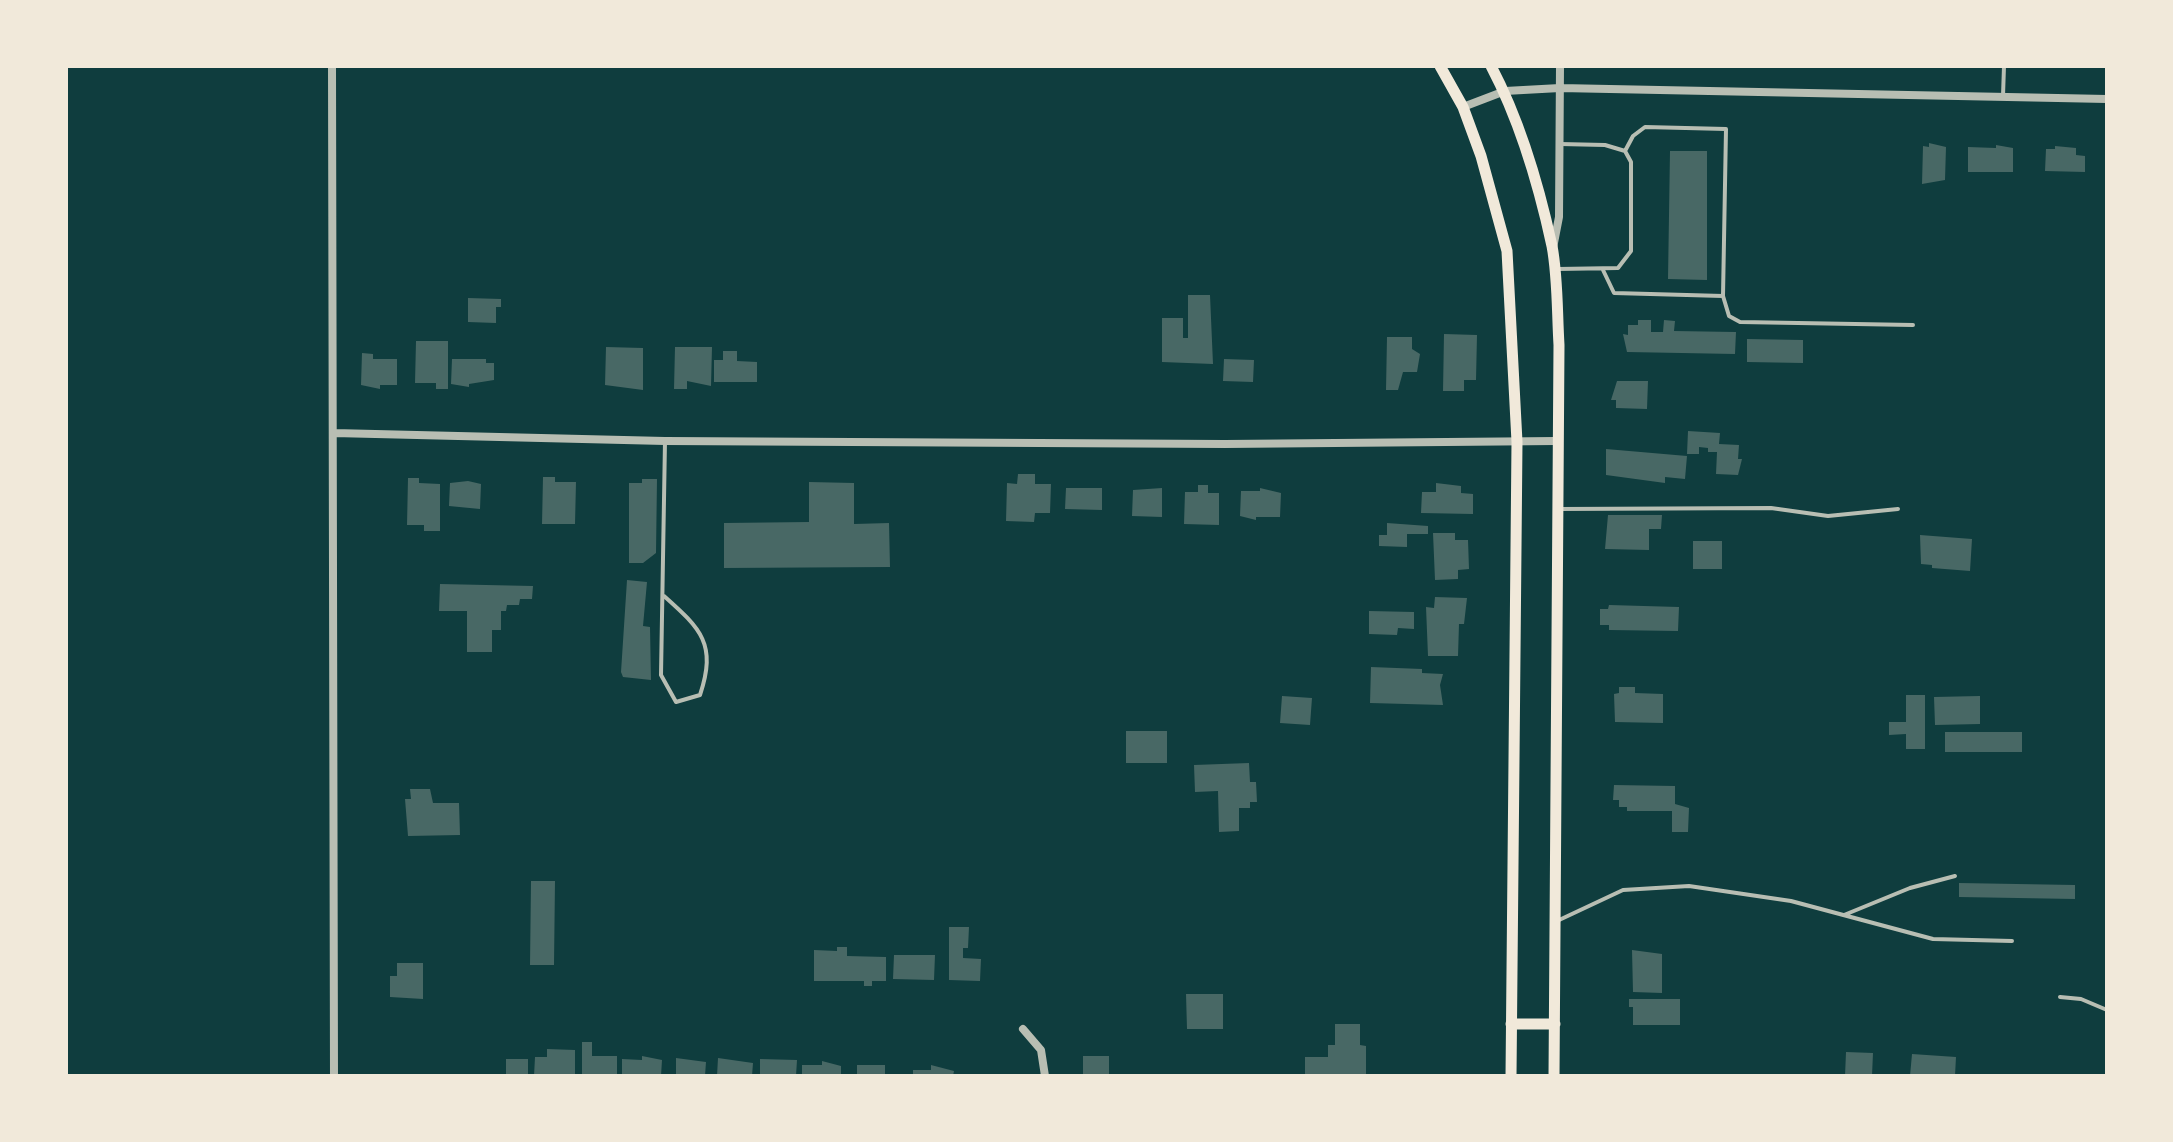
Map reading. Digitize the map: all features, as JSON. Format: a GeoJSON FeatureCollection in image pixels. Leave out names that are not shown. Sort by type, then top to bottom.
{"type":"FeatureCollection","features":[{"type":"Feature","properties":{"kind":"main road"},"geometry":{"type":"LineString","coordinates":[[1440,66],[1463,107],[1500,215],[1507,251],[1517,442],[1511,1076]]}},
{"type":"Feature","properties":{"kind":"main road"},"geometry":{"type":"LineString","coordinates":[[1491,66],[1505,91],[1553,249],[1559,345],[1554,1076]]}},
{"type":"Feature","properties":{"kind":"main road"},"geometry":{"type":"LineString","coordinates":[[1511,1024],[1555,1024]]}},
{"type":"Feature","properties":{"kind":"street"},"geometry":{"type":"LineString","coordinates":[[332,66],[334,1076]]}},
{"type":"Feature","properties":{"kind":"street"},"geometry":{"type":"LineString","coordinates":[[1553,249],[1559,217],[1560,66]]}},
{"type":"Feature","properties":{"kind":"street"},"geometry":{"type":"LineString","coordinates":[[1463,107],[1505,91],[1560,88],[2107,99]]}},
{"type":"Feature","properties":{"kind":"street"},"geometry":{"type":"LineString","coordinates":[[334,433],[665,441],[1556,441]]}},
{"type":"Feature","properties":{"kind":"street"},"geometry":{"type":"LineString","coordinates":[[1023,1029],[1041,1050],[1045,1076]]}},
{"type":"Feature","properties":{"kind":"lane"},"geometry":{"type":"LineString","coordinates":[[2003,96],[2004,66]]}},
{"type":"Feature","properties":{"kind":"lane"},"geometry":{"type":"LineString","coordinates":[[1625,151],[1633,136],[1645,127],[1726,129],[1723,296],[1729,316],[1740,322],[1913,325]]}},
{"type":"Feature","properties":{"kind":"lane"},"geometry":{"type":"LineString","coordinates":[[1554,269],[1618,268],[1631,251],[1631,162],[1625,151],[1605,145],[1560,144]]}},
{"type":"Feature","properties":{"kind":"lane"},"geometry":{"type":"LineString","coordinates":[[1603,270],[1614,293],[1723,296]]}},
{"type":"Feature","properties":{"kind":"lane"},"geometry":{"type":"LineString","coordinates":[[664,596],[701,629],[710,667],[700,695],[676,702],[661,675],[665,441]]}},
{"type":"Feature","properties":{"kind":"lane"},"geometry":{"type":"LineString","coordinates":[[1556,509],[1771,508],[1828,516],[1898,509]]}},
{"type":"Feature","properties":{"kind":"lane"},"geometry":{"type":"LineString","coordinates":[[1842,916],[1910,888],[1955,876]]}},
{"type":"Feature","properties":{"kind":"lane"},"geometry":{"type":"LineString","coordinates":[[1555,922],[1623,890],[1689,886],[1791,901],[1933,939],[2012,941]]}},
{"type":"Feature","properties":{"kind":"lane"},"geometry":{"type":"LineString","coordinates":[[2060,997],[2081,999],[2107,1010]]}},
{"type":"Feature","properties":{"kind":"building"},"geometry":{"type":"Polygon","coordinates":[[[1929,143],[1946,147],[1945,180],[1922,184],[1923,146],[1929,147],[1929,143]]]}},
{"type":"Feature","properties":{"kind":"building"},"geometry":{"type":"Polygon","coordinates":[[[1996,145],[2013,148],[2013,172],[1968,172],[1968,147],[1996,148],[1996,145]]]}},
{"type":"Feature","properties":{"kind":"building"},"geometry":{"type":"Polygon","coordinates":[[[2055,146],[2076,148],[2076,155],[2085,156],[2085,172],[2045,171],[2046,149],[2055,149],[2055,146]]]}},
{"type":"Feature","properties":{"kind":"building"},"geometry":{"type":"Polygon","coordinates":[[[1670,151],[1707,151],[1707,280],[1668,279],[1670,151]]]}},
{"type":"Feature","properties":{"kind":"building"},"geometry":{"type":"Polygon","coordinates":[[[1188,295],[1210,295],[1213,364],[1162,362],[1162,318],[1183,318],[1183,338],[1188,338],[1188,295]]]}},
{"type":"Feature","properties":{"kind":"building"},"geometry":{"type":"Polygon","coordinates":[[[468,298],[501,299],[501,307],[496,307],[496,323],[468,322],[468,298]]]}},
{"type":"Feature","properties":{"kind":"building"},"geometry":{"type":"Polygon","coordinates":[[[1638,320],[1651,320],[1651,332],[1663,332],[1664,320],[1675,321],[1674,331],[1736,332],[1735,354],[1627,352],[1623,334],[1628,335],[1628,325],[1638,325],[1638,320]]]}},
{"type":"Feature","properties":{"kind":"building"},"geometry":{"type":"Polygon","coordinates":[[[1444,334],[1477,335],[1476,380],[1464,380],[1464,391],[1443,391],[1444,334]]]}},
{"type":"Feature","properties":{"kind":"building"},"geometry":{"type":"Polygon","coordinates":[[[1387,337],[1412,337],[1412,349],[1420,354],[1417,372],[1403,372],[1398,390],[1386,390],[1387,337]]]}},
{"type":"Feature","properties":{"kind":"building"},"geometry":{"type":"Polygon","coordinates":[[[1747,339],[1803,340],[1803,363],[1747,362],[1747,339]]]}},
{"type":"Feature","properties":{"kind":"building"},"geometry":{"type":"Polygon","coordinates":[[[416,341],[448,341],[448,389],[436,389],[436,383],[415,383],[416,341]]]}},
{"type":"Feature","properties":{"kind":"building"},"geometry":{"type":"Polygon","coordinates":[[[606,347],[643,348],[643,390],[605,385],[606,347]]]}},
{"type":"Feature","properties":{"kind":"building"},"geometry":{"type":"Polygon","coordinates":[[[675,347],[712,347],[711,386],[687,381],[687,389],[674,389],[675,347]]]}},
{"type":"Feature","properties":{"kind":"building"},"geometry":{"type":"Polygon","coordinates":[[[723,351],[737,351],[737,361],[757,362],[757,382],[714,382],[714,360],[723,360],[723,351]]]}},
{"type":"Feature","properties":{"kind":"building"},"geometry":{"type":"Polygon","coordinates":[[[362,353],[373,354],[373,359],[397,359],[397,385],[380,385],[380,389],[361,385],[362,353]]]}},
{"type":"Feature","properties":{"kind":"building"},"geometry":{"type":"Polygon","coordinates":[[[452,359],[486,359],[486,363],[494,363],[494,380],[469,384],[469,387],[451,384],[452,359]]]}},
{"type":"Feature","properties":{"kind":"building"},"geometry":{"type":"Polygon","coordinates":[[[1224,359],[1254,360],[1253,382],[1223,381],[1224,359]]]}},
{"type":"Feature","properties":{"kind":"building"},"geometry":{"type":"Polygon","coordinates":[[[1617,381],[1648,381],[1647,409],[1616,408],[1616,400],[1611,400],[1617,381]]]}},
{"type":"Feature","properties":{"kind":"building"},"geometry":{"type":"Polygon","coordinates":[[[1688,431],[1720,433],[1719,444],[1739,445],[1738,459],[1742,459],[1738,475],[1716,474],[1717,452],[1708,452],[1708,448],[1699,447],[1699,454],[1687,454],[1688,431]]]}},
{"type":"Feature","properties":{"kind":"building"},"geometry":{"type":"Polygon","coordinates":[[[1606,449],[1687,456],[1685,479],[1665,477],[1665,483],[1606,475],[1606,449]]]}},
{"type":"Feature","properties":{"kind":"building"},"geometry":{"type":"Polygon","coordinates":[[[1018,474],[1035,474],[1035,484],[1051,484],[1050,513],[1035,513],[1034,522],[1006,521],[1007,483],[1017,484],[1018,474]]]}},
{"type":"Feature","properties":{"kind":"building"},"geometry":{"type":"Polygon","coordinates":[[[543,477],[555,477],[555,482],[576,482],[575,524],[542,524],[543,477]]]}},
{"type":"Feature","properties":{"kind":"building"},"geometry":{"type":"Polygon","coordinates":[[[408,478],[419,478],[419,483],[440,484],[440,531],[424,531],[424,525],[407,525],[408,478]]]}},
{"type":"Feature","properties":{"kind":"building"},"geometry":{"type":"Polygon","coordinates":[[[642,479],[657,479],[656,553],[643,563],[629,563],[629,483],[642,483],[642,479]]]}},
{"type":"Feature","properties":{"kind":"building"},"geometry":{"type":"Polygon","coordinates":[[[468,481],[481,484],[480,509],[449,506],[450,483],[468,481]]]}},
{"type":"Feature","properties":{"kind":"building"},"geometry":{"type":"Polygon","coordinates":[[[809,482],[854,483],[854,524],[889,523],[890,567],[724,568],[724,523],[809,522],[809,482]]]}},
{"type":"Feature","properties":{"kind":"building"},"geometry":{"type":"Polygon","coordinates":[[[1436,483],[1461,486],[1461,493],[1473,494],[1473,514],[1421,513],[1422,492],[1436,492],[1436,483]]]}},
{"type":"Feature","properties":{"kind":"building"},"geometry":{"type":"Polygon","coordinates":[[[1198,485],[1208,485],[1208,493],[1219,493],[1219,525],[1184,524],[1185,492],[1198,492],[1198,485]]]}},
{"type":"Feature","properties":{"kind":"building"},"geometry":{"type":"Polygon","coordinates":[[[1066,488],[1102,488],[1102,510],[1065,509],[1066,488]]]}},
{"type":"Feature","properties":{"kind":"building"},"geometry":{"type":"Polygon","coordinates":[[[1162,488],[1162,517],[1132,516],[1133,490],[1162,488]]]}},
{"type":"Feature","properties":{"kind":"building"},"geometry":{"type":"Polygon","coordinates":[[[1260,488],[1281,493],[1280,517],[1256,517],[1256,520],[1240,516],[1241,491],[1260,491],[1260,488]]]}},
{"type":"Feature","properties":{"kind":"building"},"geometry":{"type":"Polygon","coordinates":[[[1608,515],[1662,515],[1661,529],[1649,529],[1649,550],[1605,549],[1608,515]]]}},
{"type":"Feature","properties":{"kind":"building"},"geometry":{"type":"Polygon","coordinates":[[[1387,523],[1428,526],[1428,534],[1407,534],[1407,547],[1379,546],[1379,535],[1387,535],[1387,523]]]}},
{"type":"Feature","properties":{"kind":"building"},"geometry":{"type":"Polygon","coordinates":[[[1433,533],[1455,533],[1455,540],[1468,540],[1469,569],[1458,570],[1458,579],[1435,580],[1433,533]]]}},
{"type":"Feature","properties":{"kind":"building"},"geometry":{"type":"Polygon","coordinates":[[[1920,535],[1972,539],[1970,571],[1932,568],[1932,565],[1921,564],[1920,535]]]}},
{"type":"Feature","properties":{"kind":"building"},"geometry":{"type":"Polygon","coordinates":[[[1693,541],[1722,541],[1722,569],[1693,569],[1693,541]]]}},
{"type":"Feature","properties":{"kind":"building"},"geometry":{"type":"Polygon","coordinates":[[[627,580],[647,582],[643,626],[650,627],[651,680],[623,677],[621,672],[627,580]]]}},
{"type":"Feature","properties":{"kind":"building"},"geometry":{"type":"Polygon","coordinates":[[[440,584],[533,586],[532,599],[520,599],[519,605],[507,605],[506,611],[501,611],[501,630],[492,630],[492,652],[467,652],[467,611],[439,611],[440,584]]]}},
{"type":"Feature","properties":{"kind":"building"},"geometry":{"type":"Polygon","coordinates":[[[1435,597],[1467,598],[1464,624],[1459,624],[1458,656],[1428,656],[1426,607],[1434,608],[1435,597]]]}},
{"type":"Feature","properties":{"kind":"building"},"geometry":{"type":"Polygon","coordinates":[[[1609,605],[1679,607],[1678,631],[1609,630],[1609,625],[1600,625],[1600,609],[1608,609],[1609,605]]]}},
{"type":"Feature","properties":{"kind":"building"},"geometry":{"type":"Polygon","coordinates":[[[1369,611],[1414,612],[1414,629],[1398,628],[1397,635],[1369,634],[1369,611]]]}},
{"type":"Feature","properties":{"kind":"building"},"geometry":{"type":"Polygon","coordinates":[[[1371,667],[1422,669],[1422,673],[1443,674],[1440,685],[1443,705],[1370,703],[1371,667]]]}},
{"type":"Feature","properties":{"kind":"building"},"geometry":{"type":"Polygon","coordinates":[[[1619,687],[1635,687],[1635,693],[1663,694],[1663,723],[1615,722],[1614,694],[1619,693],[1619,687]]]}},
{"type":"Feature","properties":{"kind":"building"},"geometry":{"type":"Polygon","coordinates":[[[1906,695],[1925,695],[1925,749],[1906,749],[1906,734],[1889,735],[1889,722],[1906,722],[1906,695]]]}},
{"type":"Feature","properties":{"kind":"building"},"geometry":{"type":"Polygon","coordinates":[[[1282,696],[1312,698],[1310,725],[1280,723],[1282,696]]]}},
{"type":"Feature","properties":{"kind":"building"},"geometry":{"type":"Polygon","coordinates":[[[1980,696],[1980,724],[1935,725],[1934,697],[1980,696]]]}},
{"type":"Feature","properties":{"kind":"building"},"geometry":{"type":"Polygon","coordinates":[[[1126,731],[1167,731],[1167,763],[1126,763],[1126,731]]]}},
{"type":"Feature","properties":{"kind":"building"},"geometry":{"type":"Polygon","coordinates":[[[1945,732],[2022,732],[2022,752],[1945,752],[1945,732]]]}},
{"type":"Feature","properties":{"kind":"building"},"geometry":{"type":"Polygon","coordinates":[[[1249,763],[1250,782],[1256,782],[1257,802],[1250,802],[1250,808],[1239,808],[1239,831],[1219,832],[1218,791],[1195,792],[1194,765],[1249,763]]]}},
{"type":"Feature","properties":{"kind":"building"},"geometry":{"type":"Polygon","coordinates":[[[1614,785],[1675,786],[1675,804],[1689,808],[1688,832],[1672,832],[1672,811],[1627,811],[1627,807],[1619,807],[1619,800],[1613,800],[1614,785]]]}},
{"type":"Feature","properties":{"kind":"building"},"geometry":{"type":"Polygon","coordinates":[[[410,789],[430,789],[433,803],[459,803],[460,835],[408,836],[405,799],[411,799],[410,789]]]}},
{"type":"Feature","properties":{"kind":"building"},"geometry":{"type":"Polygon","coordinates":[[[531,881],[555,881],[554,965],[530,965],[531,881]]]}},
{"type":"Feature","properties":{"kind":"building"},"geometry":{"type":"Polygon","coordinates":[[[1959,883],[2075,885],[2075,899],[1959,897],[1959,883]]]}},
{"type":"Feature","properties":{"kind":"building"},"geometry":{"type":"Polygon","coordinates":[[[949,927],[969,927],[968,948],[963,948],[963,958],[981,959],[980,981],[949,980],[949,927]]]}},
{"type":"Feature","properties":{"kind":"building"},"geometry":{"type":"Polygon","coordinates":[[[837,947],[847,947],[847,956],[886,957],[886,981],[872,981],[872,986],[864,986],[864,981],[814,981],[814,950],[837,951],[837,947]]]}},
{"type":"Feature","properties":{"kind":"building"},"geometry":{"type":"Polygon","coordinates":[[[1632,950],[1662,954],[1662,993],[1633,992],[1632,950]]]}},
{"type":"Feature","properties":{"kind":"building"},"geometry":{"type":"Polygon","coordinates":[[[894,955],[935,955],[934,980],[893,979],[894,955]]]}},
{"type":"Feature","properties":{"kind":"building"},"geometry":{"type":"Polygon","coordinates":[[[397,963],[423,963],[423,999],[390,997],[390,976],[397,976],[397,963]]]}},
{"type":"Feature","properties":{"kind":"building"},"geometry":{"type":"Polygon","coordinates":[[[1186,994],[1223,994],[1223,1029],[1187,1029],[1186,994]]]}},
{"type":"Feature","properties":{"kind":"building"},"geometry":{"type":"Polygon","coordinates":[[[1629,999],[1680,999],[1680,1025],[1633,1025],[1633,1007],[1629,1007],[1629,999]]]}},
{"type":"Feature","properties":{"kind":"building"},"geometry":{"type":"Polygon","coordinates":[[[1335,1024],[1360,1024],[1360,1045],[1366,1046],[1366,1076],[1305,1076],[1305,1057],[1328,1057],[1328,1045],[1335,1045],[1335,1024]]]}},
{"type":"Feature","properties":{"kind":"building"},"geometry":{"type":"Polygon","coordinates":[[[582,1042],[592,1042],[592,1056],[617,1056],[617,1076],[582,1074],[582,1042]]]}},
{"type":"Feature","properties":{"kind":"building"},"geometry":{"type":"Polygon","coordinates":[[[547,1049],[575,1050],[575,1076],[534,1076],[535,1057],[547,1057],[547,1049]]]}},
{"type":"Feature","properties":{"kind":"building"},"geometry":{"type":"Polygon","coordinates":[[[1846,1052],[1873,1053],[1872,1076],[1845,1076],[1846,1052]]]}},
{"type":"Feature","properties":{"kind":"building"},"geometry":{"type":"Polygon","coordinates":[[[1912,1054],[1956,1057],[1955,1076],[1910,1076],[1912,1054]]]}},
{"type":"Feature","properties":{"kind":"building"},"geometry":{"type":"Polygon","coordinates":[[[642,1056],[662,1060],[661,1076],[622,1076],[622,1059],[642,1060],[642,1056]]]}},
{"type":"Feature","properties":{"kind":"building"},"geometry":{"type":"Polygon","coordinates":[[[1083,1056],[1109,1056],[1109,1076],[1083,1076],[1083,1056]]]}},
{"type":"Feature","properties":{"kind":"building"},"geometry":{"type":"Polygon","coordinates":[[[676,1058],[706,1062],[705,1076],[676,1076],[676,1058]]]}},
{"type":"Feature","properties":{"kind":"building"},"geometry":{"type":"Polygon","coordinates":[[[718,1058],[753,1063],[752,1076],[717,1076],[718,1058]]]}},
{"type":"Feature","properties":{"kind":"building"},"geometry":{"type":"Polygon","coordinates":[[[506,1059],[528,1059],[528,1076],[506,1076],[506,1059]]]}},
{"type":"Feature","properties":{"kind":"building"},"geometry":{"type":"Polygon","coordinates":[[[760,1059],[797,1060],[796,1076],[760,1076],[760,1059]]]}},
{"type":"Feature","properties":{"kind":"building"},"geometry":{"type":"Polygon","coordinates":[[[822,1061],[841,1066],[841,1076],[802,1076],[802,1065],[822,1065],[822,1061]]]}},
{"type":"Feature","properties":{"kind":"building"},"geometry":{"type":"Polygon","coordinates":[[[857,1065],[885,1065],[885,1076],[857,1076],[857,1065]]]}},
{"type":"Feature","properties":{"kind":"building"},"geometry":{"type":"Polygon","coordinates":[[[931,1065],[954,1071],[953,1076],[913,1076],[913,1070],[931,1070],[931,1065]]]}}]}
